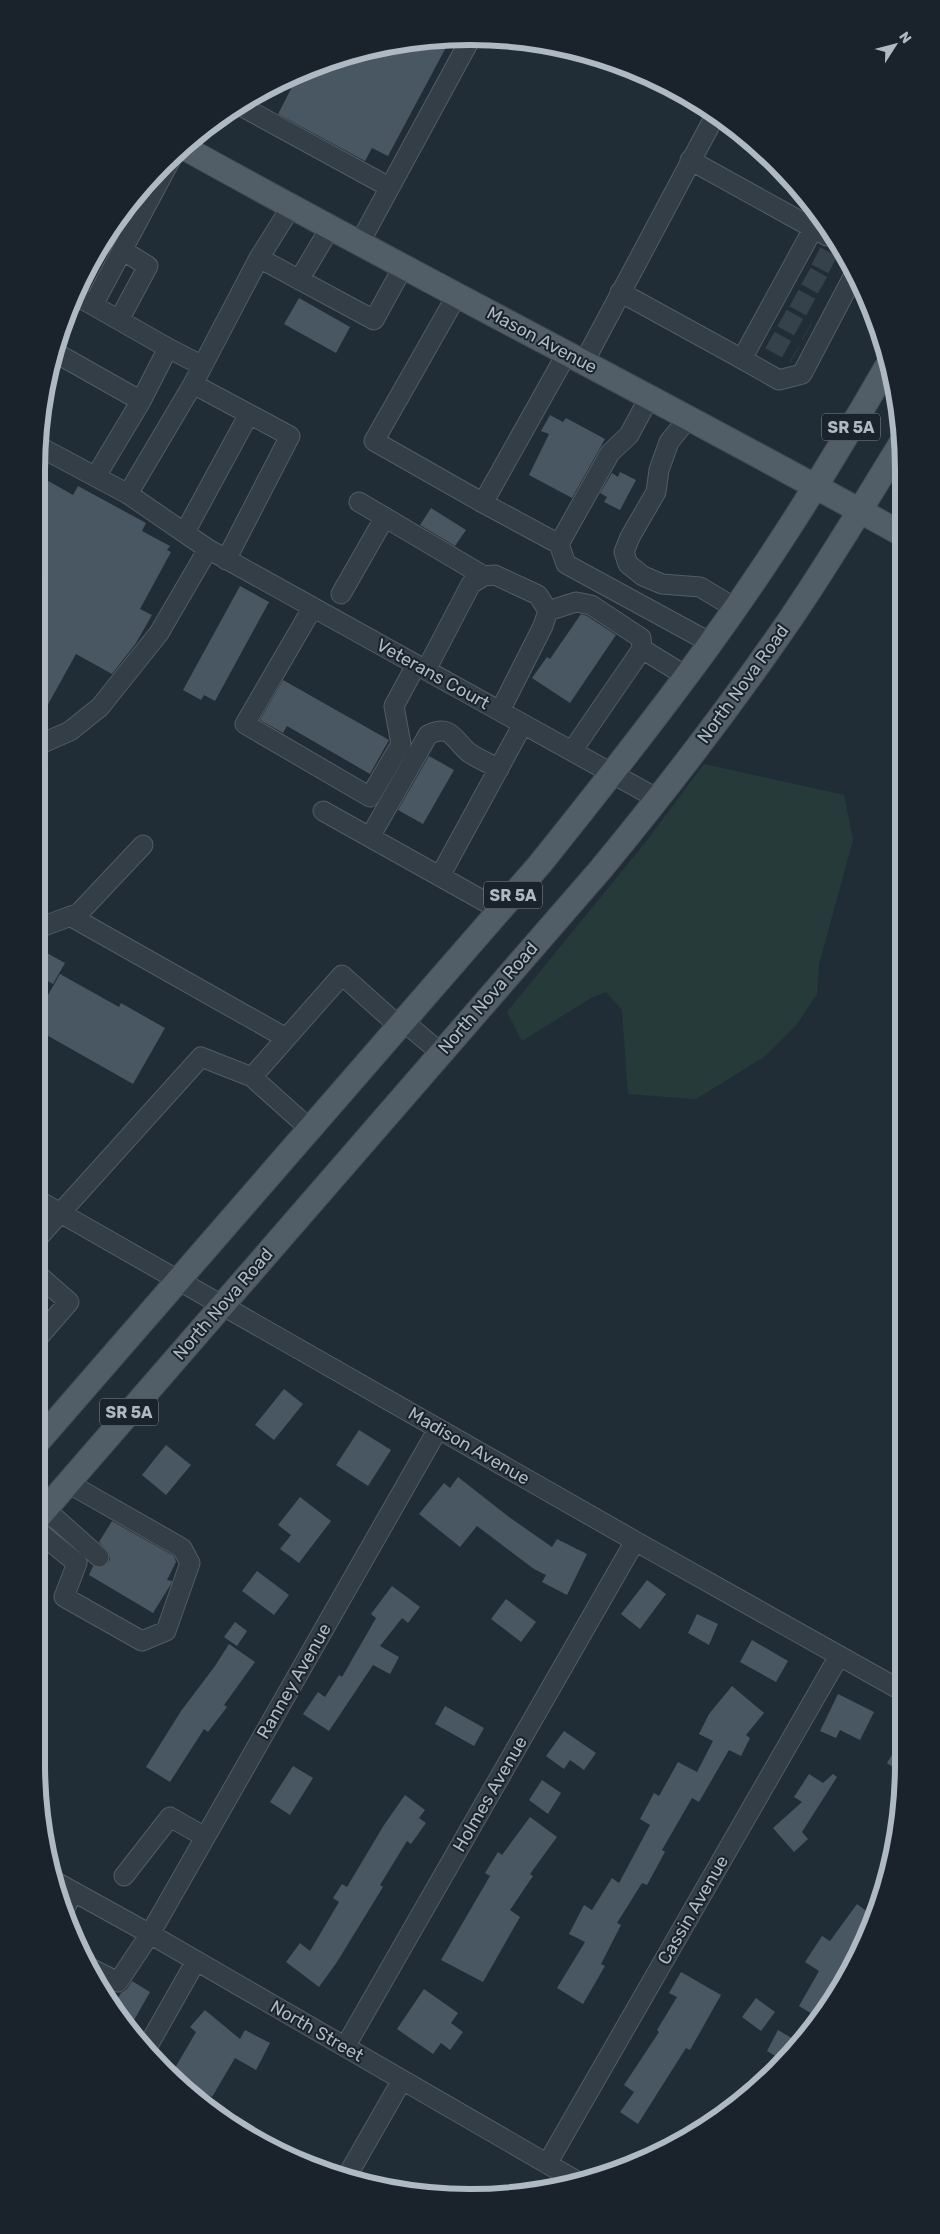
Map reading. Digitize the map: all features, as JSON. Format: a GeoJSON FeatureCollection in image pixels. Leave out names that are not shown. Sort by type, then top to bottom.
{"type":"FeatureCollection","features":[{"type":"Feature","properties":{"kind":"main road","name":"Mason Avenue"},"geometry":{"type":"LineString","coordinates":[[189,151],[359,244],[650,396],[895,530]]}},
{"type":"Feature","properties":{"kind":"main road","name":"SR 5A"},"geometry":{"type":"LineString","coordinates":[[45,1434],[402,1025],[540,864],[612,774],[735,608],[816,486],[884,372]]}},
{"type":"Feature","properties":{"kind":"main road","name":"North Nova Road"},"geometry":{"type":"LineString","coordinates":[[45,1512],[68,1483],[601,869],[658,799],[727,708],[789,620],[894,454]]}},
{"type":"Feature","properties":{"kind":"street"},"geometry":{"type":"LineString","coordinates":[[359,244],[467,45]]}},
{"type":"Feature","properties":{"kind":"street"},"geometry":{"type":"LineString","coordinates":[[247,109],[389,187]]}},
{"type":"Feature","properties":{"kind":"street"},"geometry":{"type":"LineString","coordinates":[[483,503],[620,292],[712,121]]}},
{"type":"Feature","properties":{"kind":"street"},"geometry":{"type":"LineString","coordinates":[[690,160],[818,227]]}},
{"type":"Feature","properties":{"kind":"street"},"geometry":{"type":"LineString","coordinates":[[93,305],[122,250],[135,210],[143,199]]}},
{"type":"Feature","properties":{"kind":"street"},"geometry":{"type":"LineString","coordinates":[[128,494],[193,384],[201,365],[259,258],[290,207]]}},
{"type":"Feature","properties":{"kind":"street"},"geometry":{"type":"LineString","coordinates":[[299,280],[330,228]]}},
{"type":"Feature","properties":{"kind":"street"},"geometry":{"type":"LineString","coordinates":[[742,359],[763,336],[810,252],[820,229]]}},
{"type":"Feature","properties":{"kind":"street"},"geometry":{"type":"LineString","coordinates":[[119,320],[148,266],[122,250]]}},
{"type":"Feature","properties":{"kind":"street"},"geometry":{"type":"LineString","coordinates":[[259,258],[374,320],[403,267]]}},
{"type":"Feature","properties":{"kind":"street"},"geometry":{"type":"LineString","coordinates":[[620,292],[780,380],[802,374],[802,358],[836,293],[848,276]]}},
{"type":"Feature","properties":{"kind":"street"},"geometry":{"type":"LineString","coordinates":[[457,296],[374,441],[558,544],[566,564],[710,643]]}},
{"type":"Feature","properties":{"kind":"street"},"geometry":{"type":"LineString","coordinates":[[81,298],[201,365]]}},
{"type":"Feature","properties":{"kind":"street"},"geometry":{"type":"LineString","coordinates":[[96,476],[141,401],[168,348]]}},
{"type":"Feature","properties":{"kind":"street"},"geometry":{"type":"LineString","coordinates":[[60,356],[141,401]]}},
{"type":"Feature","properties":{"kind":"street"},"geometry":{"type":"LineString","coordinates":[[193,384],[290,436],[226,560]]}},
{"type":"Feature","properties":{"kind":"street"},"geometry":{"type":"LineString","coordinates":[[558,544],[610,453],[629,435],[650,396]]}},
{"type":"Feature","properties":{"kind":"street"},"geometry":{"type":"LineString","coordinates":[[186,532],[249,414]]}},
{"type":"Feature","properties":{"kind":"street"},"geometry":{"type":"LineString","coordinates":[[689,417],[669,442],[659,470],[656,492],[630,537],[624,552],[628,564],[643,576],[662,584],[700,587],[735,608]]}},
{"type":"Feature","properties":{"kind":"street","name":"Veterans Court"},"geometry":{"type":"LineString","coordinates":[[46,450],[128,494],[226,560],[658,799]]}},
{"type":"Feature","properties":{"kind":"street"},"geometry":{"type":"LineString","coordinates":[[359,502],[484,576]]}},
{"type":"Feature","properties":{"kind":"street"},"geometry":{"type":"LineString","coordinates":[[342,594],[385,517]]}},
{"type":"Feature","properties":{"kind":"street"},"geometry":{"type":"LineString","coordinates":[[45,742],[70,731],[100,707],[159,633],[208,549]]}},
{"type":"Feature","properties":{"kind":"street"},"geometry":{"type":"LineString","coordinates":[[313,608],[245,724],[370,797],[401,744],[394,706],[421,668],[470,584],[484,576],[495,575],[538,595],[548,612]]}},
{"type":"Feature","properties":{"kind":"street"},"geometry":{"type":"LineString","coordinates":[[500,711],[548,612],[576,602],[591,605],[641,638],[642,649],[572,751]]}},
{"type":"Feature","properties":{"kind":"street"},"geometry":{"type":"LineString","coordinates":[[642,649],[686,676]]}},
{"type":"Feature","properties":{"kind":"street"},"geometry":{"type":"LineString","coordinates":[[440,876],[523,724]]}},
{"type":"Feature","properties":{"kind":"street"},"geometry":{"type":"LineString","coordinates":[[370,837],[428,734],[436,730],[446,731],[457,738],[467,751],[499,769]]}},
{"type":"Feature","properties":{"kind":"street"},"geometry":{"type":"LineString","coordinates":[[324,811],[500,910]]}},
{"type":"Feature","properties":{"kind":"street"},"geometry":{"type":"LineString","coordinates":[[45,926],[79,913],[143,845]]}},
{"type":"Feature","properties":{"kind":"street"},"geometry":{"type":"LineString","coordinates":[[70,916],[286,1038]]}},
{"type":"Feature","properties":{"kind":"street"},"geometry":{"type":"LineString","coordinates":[[252,1077],[342,975],[402,1025],[440,1053]]}},
{"type":"Feature","properties":{"kind":"street"},"geometry":{"type":"LineString","coordinates":[[45,1230],[201,1057],[252,1077],[310,1129]]}},
{"type":"Feature","properties":{"kind":"street","name":"Madison Avenue"},"geometry":{"type":"LineString","coordinates":[[45,1204],[635,1541],[895,1687]]}},
{"type":"Feature","properties":{"kind":"street"},"geometry":{"type":"LineString","coordinates":[[45,1281],[69,1302],[45,1330]]}},
{"type":"Feature","properties":{"kind":"street","name":"Ranney Avenue"},"geometry":{"type":"LineString","coordinates":[[101,1973],[118,1982],[150,1934],[438,1429]]}},
{"type":"Feature","properties":{"kind":"street"},"geometry":{"type":"LineString","coordinates":[[45,1527],[77,1563],[64,1597],[142,1640],[166,1630],[190,1563],[182,1548],[68,1483]]}},
{"type":"Feature","properties":{"kind":"street"},"geometry":{"type":"LineString","coordinates":[[45,1524],[98,1557]]}},
{"type":"Feature","properties":{"kind":"street","name":"Holmes Avenue"},"geometry":{"type":"LineString","coordinates":[[345,2047],[635,1541]]}},
{"type":"Feature","properties":{"kind":"street","name":"Cassin Avenue"},"geometry":{"type":"LineString","coordinates":[[547,2164],[839,1656]]}},
{"type":"Feature","properties":{"kind":"street"},"geometry":{"type":"LineString","coordinates":[[124,1876],[170,1817],[205,1837]]}},
{"type":"Feature","properties":{"kind":"street","name":"North Street"},"geometry":{"type":"LineString","coordinates":[[63,1886],[150,1934],[570,2177]]}},
{"type":"Feature","properties":{"kind":"street"},"geometry":{"type":"LineString","coordinates":[[68,1902],[73,1892]]}},
{"type":"Feature","properties":{"kind":"street"},"geometry":{"type":"LineString","coordinates":[[149,2043],[196,1961]]}},
{"type":"Feature","properties":{"kind":"street"},"geometry":{"type":"LineString","coordinates":[[350,2172],[402,2080]]}},
{"type":"Feature","properties":{"kind":"green space"},"geometry":{"type":"Polygon","coordinates":[[[704,764],[844,795],[853,840],[819,964],[817,994],[797,1024],[764,1057],[696,1099],[628,1094],[622,1010],[606,992],[591,998],[522,1041],[507,1012],[645,843],[704,764]]]}},
{"type":"Feature","properties":{"kind":"building"},"geometry":{"type":"Polygon","coordinates":[[[447,46],[388,156],[372,148],[365,161],[278,114],[293,85],[307,77],[360,59],[387,53],[447,46]]]}},
{"type":"Feature","properties":{"kind":"building"},"geometry":{"type":"Polygon","coordinates":[[[299,298],[350,327],[336,353],[284,324],[299,298]]]}},
{"type":"Feature","properties":{"kind":"building"},"geometry":{"type":"Polygon","coordinates":[[[550,415],[563,422],[566,418],[605,439],[572,498],[529,475],[549,434],[541,431],[550,415]]]}},
{"type":"Feature","properties":{"kind":"building"},"geometry":{"type":"Polygon","coordinates":[[[620,472],[636,480],[620,510],[604,502],[607,497],[600,493],[612,473],[618,477],[620,472]]]}},
{"type":"Feature","properties":{"kind":"building"},"geometry":{"type":"Polygon","coordinates":[[[45,479],[73,495],[78,486],[146,523],[142,531],[170,546],[167,550],[171,552],[140,609],[152,615],[136,643],[112,674],[76,654],[45,710],[45,479]]]}},
{"type":"Feature","properties":{"kind":"building"},"geometry":{"type":"Polygon","coordinates":[[[431,508],[466,530],[455,546],[420,525],[431,508]]]}},
{"type":"Feature","properties":{"kind":"building"},"geometry":{"type":"Polygon","coordinates":[[[240,586],[269,602],[215,701],[204,695],[201,700],[183,690],[240,586]]]}},
{"type":"Feature","properties":{"kind":"building"},"geometry":{"type":"Polygon","coordinates":[[[581,614],[616,635],[570,703],[532,678],[547,657],[550,659],[581,614]]]}},
{"type":"Feature","properties":{"kind":"building"},"geometry":{"type":"Polygon","coordinates":[[[283,680],[389,740],[370,774],[287,726],[283,733],[260,720],[283,680]]]}},
{"type":"Feature","properties":{"kind":"building"},"geometry":{"type":"Polygon","coordinates":[[[429,756],[454,770],[423,824],[398,810],[429,756]]]}},
{"type":"Feature","properties":{"kind":"building"},"geometry":{"type":"Polygon","coordinates":[[[45,952],[65,963],[53,984],[45,980],[45,952]]]}},
{"type":"Feature","properties":{"kind":"building"},"geometry":{"type":"Polygon","coordinates":[[[60,974],[119,1007],[121,1003],[165,1028],[133,1084],[45,1034],[45,1000],[60,974]]]}},
{"type":"Feature","properties":{"kind":"building"},"geometry":{"type":"Polygon","coordinates":[[[284,1389],[303,1404],[274,1440],[255,1425],[284,1389]]]}},
{"type":"Feature","properties":{"kind":"building"},"geometry":{"type":"Polygon","coordinates":[[[359,1430],[391,1450],[368,1486],[336,1465],[359,1430]]]}},
{"type":"Feature","properties":{"kind":"building"},"geometry":{"type":"Polygon","coordinates":[[[166,1445],[191,1465],[166,1495],[142,1475],[166,1445]]]}},
{"type":"Feature","properties":{"kind":"building"},"geometry":{"type":"Polygon","coordinates":[[[458,1477],[509,1517],[552,1547],[557,1539],[587,1554],[567,1595],[542,1582],[546,1575],[534,1569],[477,1526],[460,1547],[419,1514],[444,1483],[450,1488],[458,1477]]]}},
{"type":"Feature","properties":{"kind":"building"},"geometry":{"type":"Polygon","coordinates":[[[300,1497],[331,1521],[299,1563],[280,1549],[291,1535],[278,1525],[300,1497]]]}},
{"type":"Feature","properties":{"kind":"building"},"geometry":{"type":"Polygon","coordinates":[[[112,1521],[174,1556],[176,1562],[167,1580],[172,1581],[171,1584],[153,1613],[89,1575],[93,1566],[103,1567],[110,1560],[109,1553],[99,1542],[112,1521]]]}},
{"type":"Feature","properties":{"kind":"building"},"geometry":{"type":"Polygon","coordinates":[[[257,1571],[289,1595],[274,1615],[242,1591],[257,1571]]]}},
{"type":"Feature","properties":{"kind":"building"},"geometry":{"type":"Polygon","coordinates":[[[647,1580],[666,1594],[640,1629],[621,1614],[647,1580]]]}},
{"type":"Feature","properties":{"kind":"building"},"geometry":{"type":"Polygon","coordinates":[[[392,1586],[420,1607],[408,1623],[402,1618],[380,1646],[399,1657],[390,1674],[373,1665],[329,1731],[303,1714],[318,1692],[325,1697],[339,1675],[342,1677],[376,1618],[371,1614],[392,1586]]]}},
{"type":"Feature","properties":{"kind":"building"},"geometry":{"type":"Polygon","coordinates":[[[506,1599],[536,1622],[521,1642],[491,1619],[506,1599]]]}},
{"type":"Feature","properties":{"kind":"building"},"geometry":{"type":"Polygon","coordinates":[[[697,1614],[718,1624],[709,1645],[688,1633],[697,1614]]]}},
{"type":"Feature","properties":{"kind":"building"},"geometry":{"type":"Polygon","coordinates":[[[235,1622],[247,1631],[237,1646],[224,1637],[235,1622]]]}},
{"type":"Feature","properties":{"kind":"building"},"geometry":{"type":"Polygon","coordinates":[[[752,1640],[788,1661],[776,1682],[740,1662],[752,1640]]]}},
{"type":"Feature","properties":{"kind":"building"},"geometry":{"type":"Polygon","coordinates":[[[229,1644],[255,1662],[224,1705],[227,1707],[208,1732],[204,1729],[170,1782],[146,1767],[181,1711],[229,1644]]]}},
{"type":"Feature","properties":{"kind":"building"},"geometry":{"type":"Polygon","coordinates":[[[732,1686],[764,1713],[746,1735],[750,1738],[741,1756],[729,1750],[699,1802],[692,1798],[662,1850],[665,1852],[647,1885],[642,1883],[617,1923],[621,1925],[601,1964],[605,1966],[583,2004],[557,1988],[585,1942],[569,1934],[584,1905],[592,1910],[612,1878],[619,1883],[650,1825],[640,1819],[654,1793],[659,1796],[678,1762],[697,1772],[713,1741],[699,1734],[709,1714],[732,1686]]]}},
{"type":"Feature","properties":{"kind":"building"},"geometry":{"type":"Polygon","coordinates":[[[838,1694],[874,1712],[860,1740],[840,1730],[836,1738],[820,1731],[838,1694]]]}},
{"type":"Feature","properties":{"kind":"building"},"geometry":{"type":"Polygon","coordinates":[[[445,1706],[484,1728],[474,1746],[435,1724],[445,1706]]]}},
{"type":"Feature","properties":{"kind":"building"},"geometry":{"type":"Polygon","coordinates":[[[564,1731],[596,1753],[584,1770],[570,1760],[564,1769],[546,1756],[564,1731]]]}},
{"type":"Feature","properties":{"kind":"building"},"geometry":{"type":"Polygon","coordinates":[[[895,1750],[895,1768],[887,1763],[895,1750]]]}},
{"type":"Feature","properties":{"kind":"building"},"geometry":{"type":"Polygon","coordinates":[[[293,1766],[313,1778],[290,1815],[270,1802],[293,1766]]]}},
{"type":"Feature","properties":{"kind":"building"},"geometry":{"type":"Polygon","coordinates":[[[809,1774],[823,1783],[833,1774],[837,1777],[802,1832],[808,1839],[794,1852],[773,1828],[802,1802],[794,1797],[809,1774]]]}},
{"type":"Feature","properties":{"kind":"building"},"geometry":{"type":"Polygon","coordinates":[[[542,1780],[561,1793],[548,1814],[529,1800],[542,1780]]]}},
{"type":"Feature","properties":{"kind":"building"},"geometry":{"type":"Polygon","coordinates":[[[405,1795],[425,1810],[419,1818],[426,1823],[411,1844],[407,1841],[380,1885],[383,1887],[337,1962],[319,1987],[286,1962],[300,1943],[310,1951],[339,1902],[333,1898],[342,1884],[347,1887],[384,1825],[405,1795]]]}},
{"type":"Feature","properties":{"kind":"building"},"geometry":{"type":"Polygon","coordinates":[[[530,1817],[557,1837],[530,1874],[533,1876],[510,1910],[520,1917],[483,1982],[441,1960],[490,1876],[485,1873],[498,1852],[502,1855],[530,1817]]]}},
{"type":"Feature","properties":{"kind":"building"},"geometry":{"type":"Polygon","coordinates":[[[857,1904],[868,1912],[851,1952],[813,2014],[799,2006],[819,1971],[805,1962],[822,1936],[830,1941],[857,1904]]]}},
{"type":"Feature","properties":{"kind":"building"},"geometry":{"type":"Polygon","coordinates":[[[681,1972],[721,1995],[690,2050],[686,2048],[638,2124],[620,2112],[634,2092],[624,2085],[659,2032],[657,2030],[677,1997],[669,1993],[681,1972]]]}},
{"type":"Feature","properties":{"kind":"building"},"geometry":{"type":"Polygon","coordinates":[[[132,1981],[150,1992],[133,2023],[117,2000],[121,1993],[127,1989],[132,1981]]]}},
{"type":"Feature","properties":{"kind":"building"},"geometry":{"type":"Polygon","coordinates":[[[424,1989],[458,2013],[451,2023],[463,2032],[450,2050],[441,2043],[433,2054],[397,2029],[424,1989]]]}},
{"type":"Feature","properties":{"kind":"building"},"geometry":{"type":"Polygon","coordinates":[[[756,1998],[775,2012],[761,2031],[742,2017],[756,1998]]]}},
{"type":"Feature","properties":{"kind":"building"},"geometry":{"type":"Polygon","coordinates":[[[205,2010],[240,2039],[245,2030],[270,2043],[256,2070],[235,2058],[212,2097],[189,2083],[174,2070],[196,2032],[190,2027],[205,2010]]]}},
{"type":"Feature","properties":{"kind":"building"},"geometry":{"type":"Polygon","coordinates":[[[778,2030],[794,2039],[778,2057],[767,2051],[778,2030]]]}},
{"type":"Feature","properties":{"kind":"tunnel"},"geometry":{"type":"LineString","coordinates":[[816,256],[841,269]]}},
{"type":"Feature","properties":{"kind":"tunnel"},"geometry":{"type":"LineString","coordinates":[[806,276],[829,289]]}},
{"type":"Feature","properties":{"kind":"tunnel"},"geometry":{"type":"LineString","coordinates":[[794,298],[818,311]]}},
{"type":"Feature","properties":{"kind":"tunnel"},"geometry":{"type":"LineString","coordinates":[[782,318],[807,332]]}},
{"type":"Feature","properties":{"kind":"tunnel"},"geometry":{"type":"LineString","coordinates":[[770,340],[795,354]]}}]}
